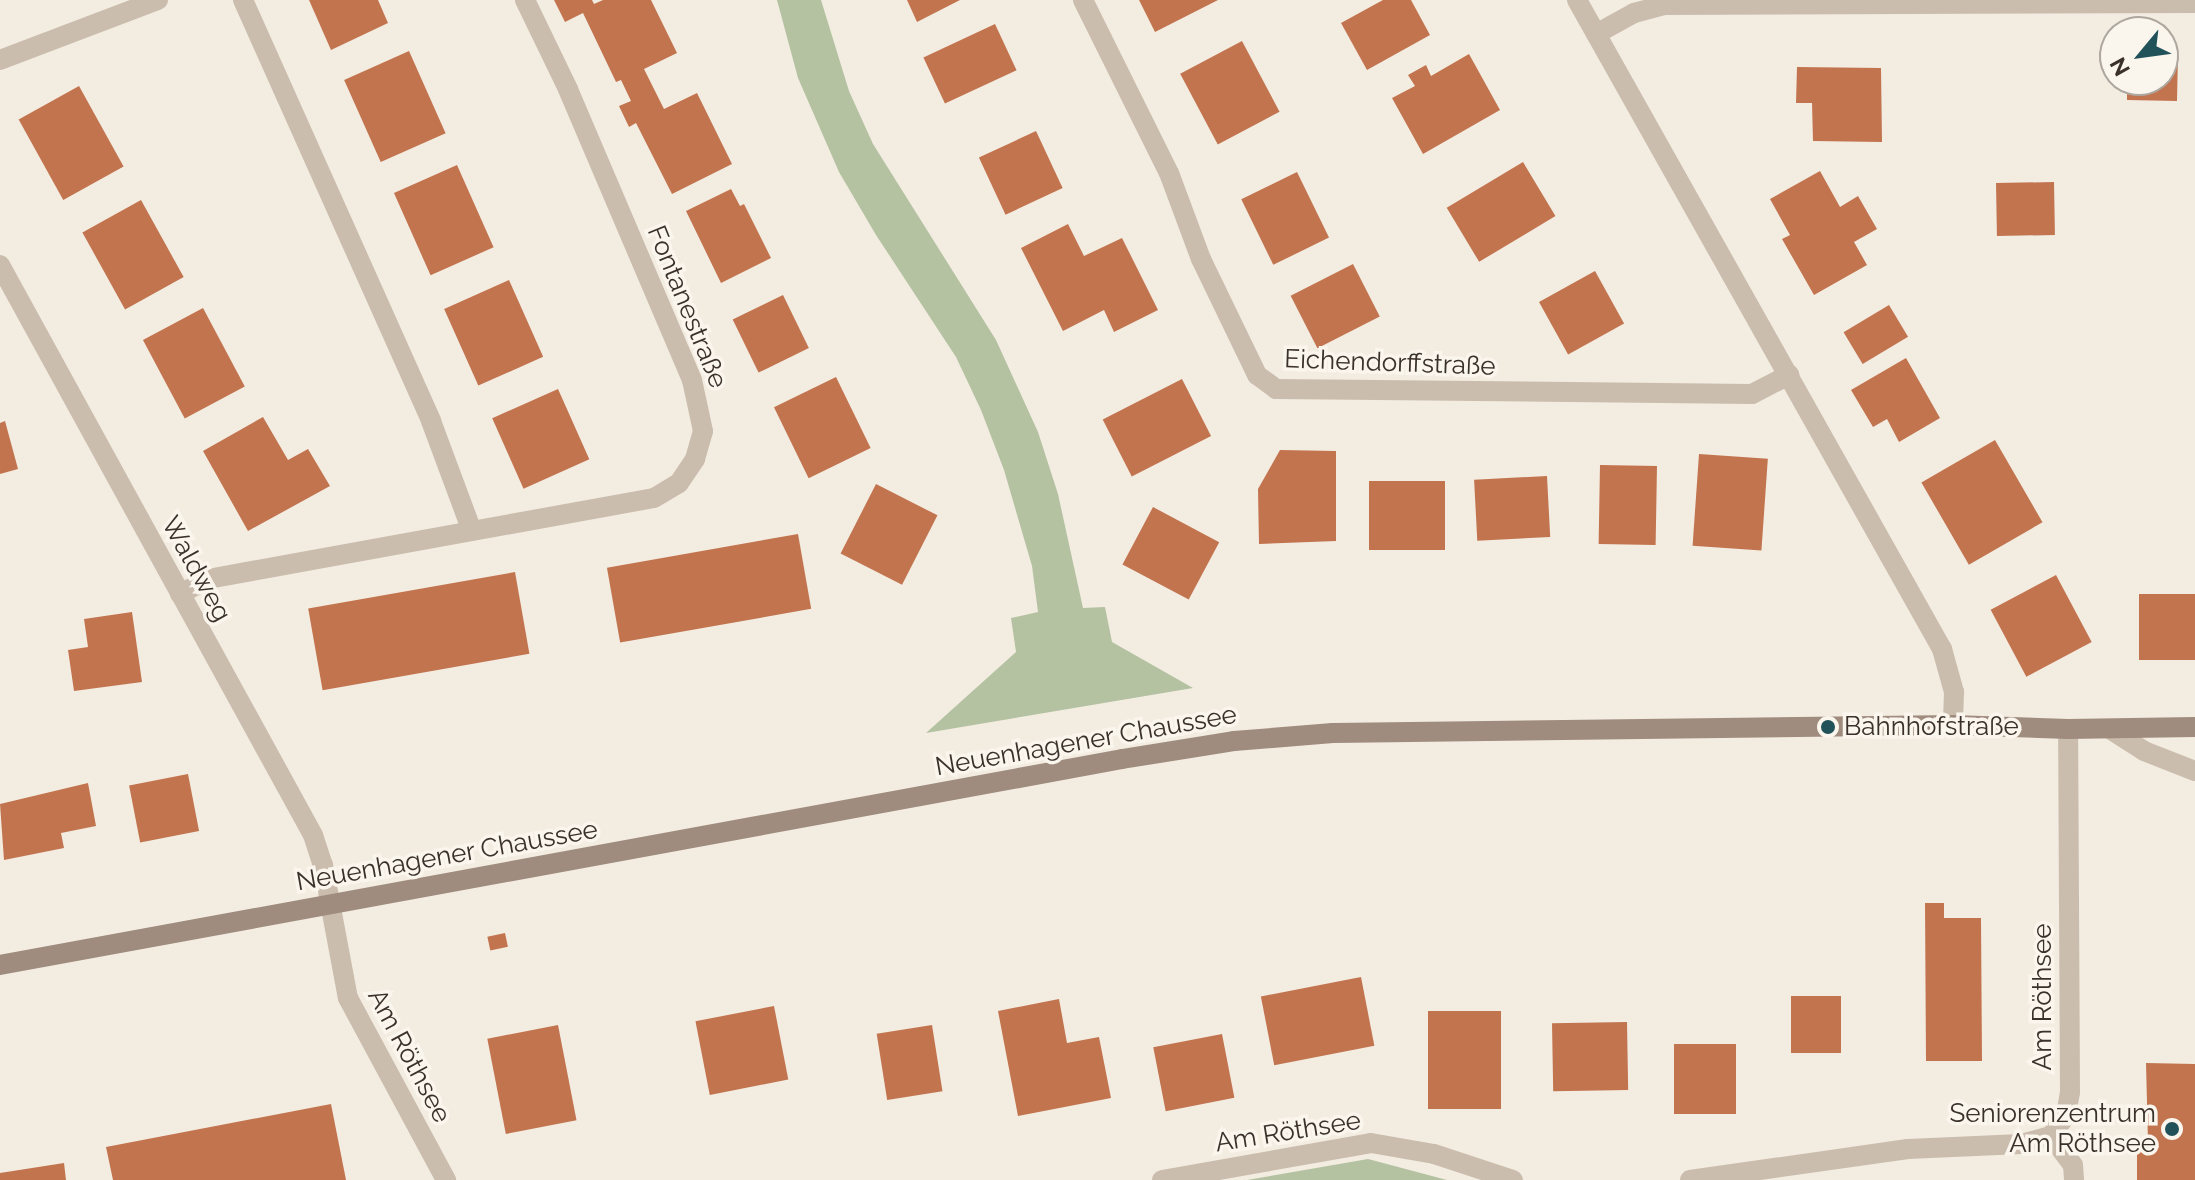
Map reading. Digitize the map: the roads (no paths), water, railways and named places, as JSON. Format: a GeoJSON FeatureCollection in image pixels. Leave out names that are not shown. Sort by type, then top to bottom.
{"type":"FeatureCollection","features":[{"type":"Feature","properties":{"kind":"street"},"geometry":{"type":"LineString","coordinates":[[0,60],[158,0]]}},
{"type":"Feature","properties":{"kind":"street"},"geometry":{"type":"LineString","coordinates":[[243,0],[431,421],[472,531]]}},
{"type":"Feature","properties":{"kind":"street","name":"Fontanestraße"},"geometry":{"type":"LineString","coordinates":[[180,594],[208,579],[654,498],[679,483],[695,459],[703,431],[692,380],[568,89],[525,0]]}},
{"type":"Feature","properties":{"kind":"street","name":"Eichendorffstraße"},"geometry":{"type":"LineString","coordinates":[[1083,0],[1169,173],[1201,259],[1257,375],[1276,389],[1752,394],[1789,375]]}},
{"type":"Feature","properties":{"kind":"street"},"geometry":{"type":"LineString","coordinates":[[1577,0],[1942,649],[1954,692],[1953,725]]}},
{"type":"Feature","properties":{"kind":"street"},"geometry":{"type":"LineString","coordinates":[[1596,34],[1634,13],[1663,5],[2195,3]]}},
{"type":"Feature","properties":{"kind":"street","name":"Waldweg"},"geometry":{"type":"LineString","coordinates":[[0,265],[313,835],[331,904]]}},
{"type":"Feature","properties":{"kind":"street","name":"Neuenhagener Chaussee"},"geometry":{"type":"LineString","coordinates":[[0,965],[1234,741],[1333,733],[1953,725],[2068,729],[2195,727]]}},
{"type":"Feature","properties":{"kind":"street","name":"Am Röthsee"},"geometry":{"type":"LineString","coordinates":[[2051,1136],[2066,1115],[2070,1092],[2068,729]]}},
{"type":"Feature","properties":{"kind":"street"},"geometry":{"type":"LineString","coordinates":[[2110,729],[2144,751],[2195,771]]}},
{"type":"Feature","properties":{"kind":"street","name":"Am Röthsee"},"geometry":{"type":"LineString","coordinates":[[331,904],[348,998],[446,1180]]}},
{"type":"Feature","properties":{"kind":"street"},"geometry":{"type":"LineString","coordinates":[[1690,1180],[1908,1149],[2021,1144],[2051,1136],[2073,1165],[2074,1180]]}},
{"type":"Feature","properties":{"kind":"street","name":"Am Röthsee"},"geometry":{"type":"LineString","coordinates":[[1162,1180],[1371,1143],[1434,1154],[1513,1180]]}},
{"type":"Feature","properties":{"kind":"place","name":"Bahnhofstraße"},"geometry":{"type":"Point","coordinates":[1828,727]}},
{"type":"Feature","properties":{"kind":"place","name":"Seniorenzentrum Am Röthsee"},"geometry":{"type":"Point","coordinates":[2172,1129]}}]}
